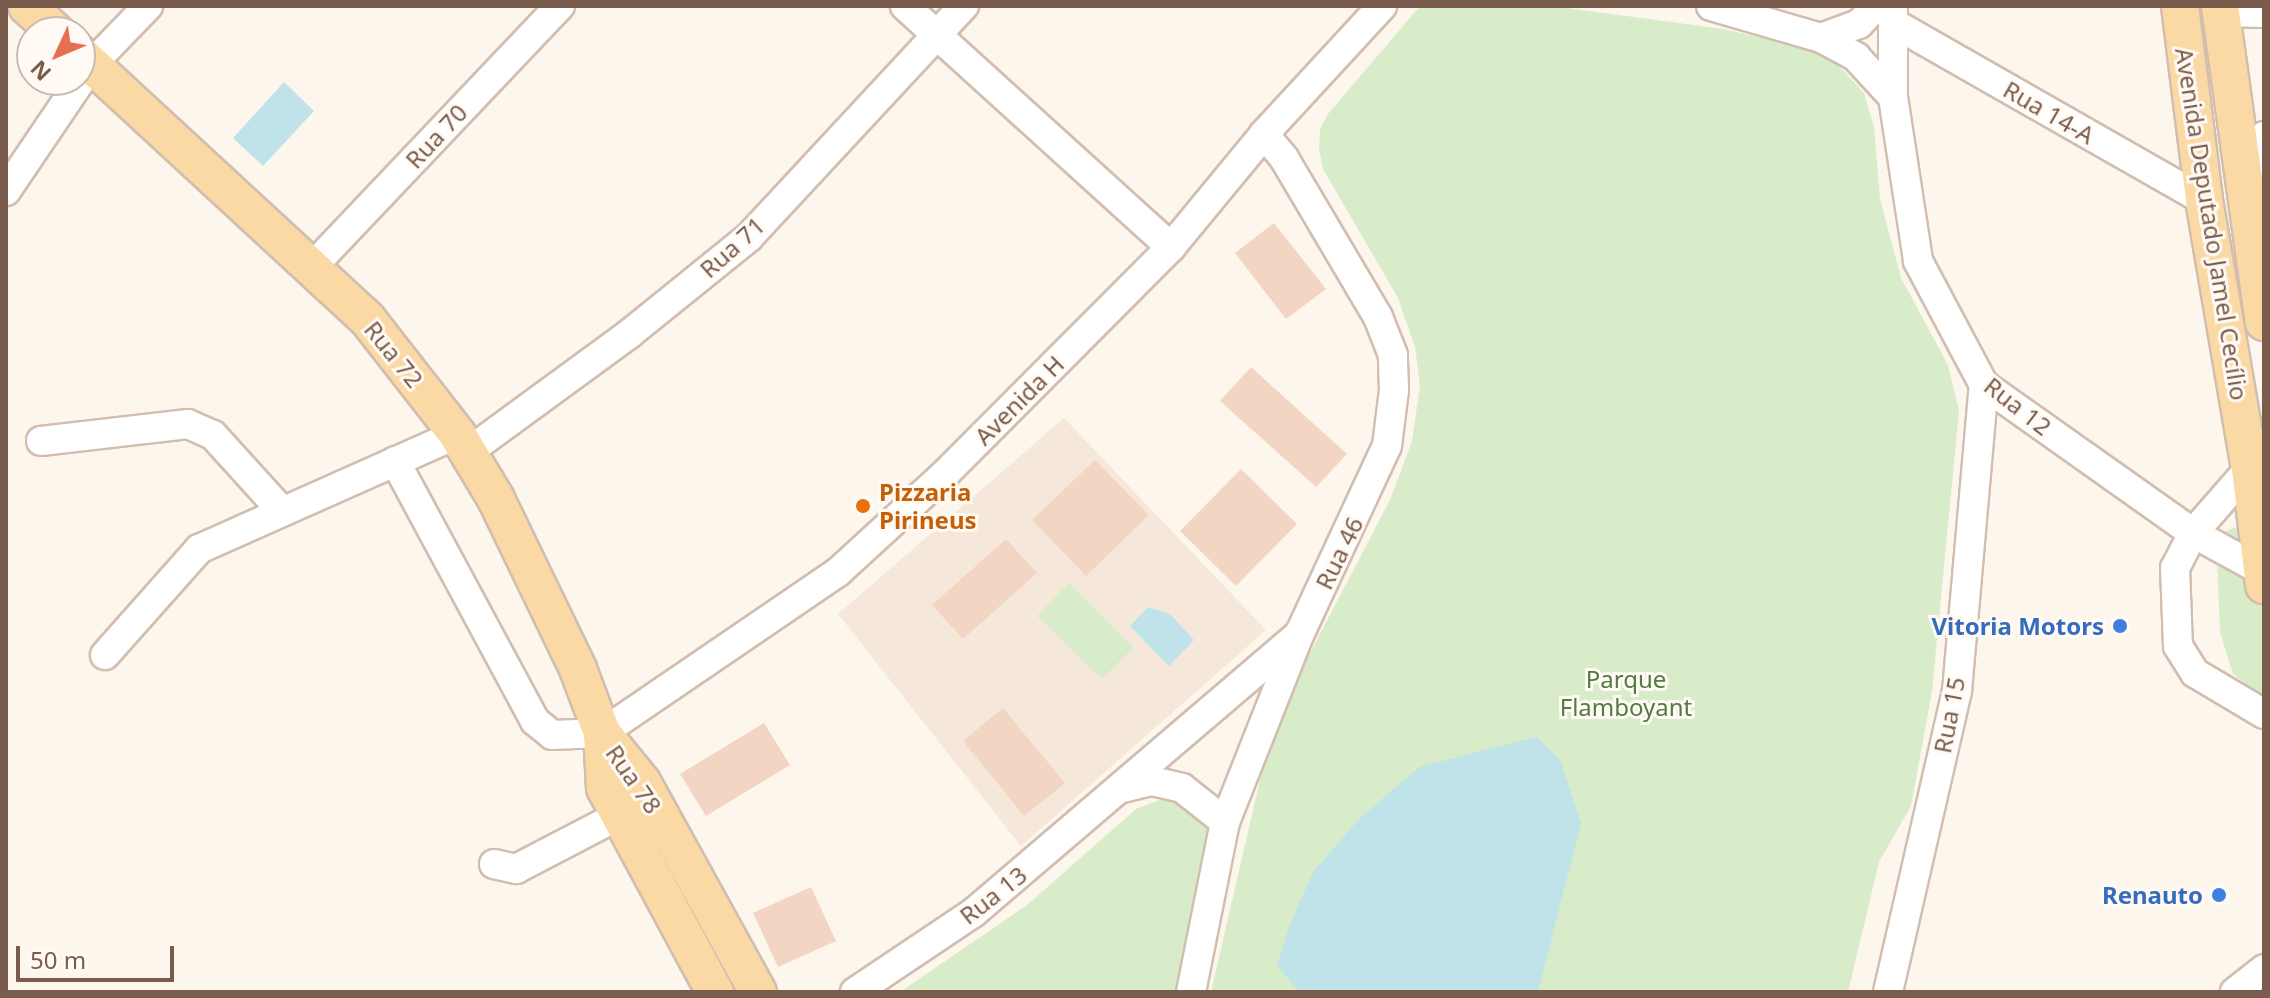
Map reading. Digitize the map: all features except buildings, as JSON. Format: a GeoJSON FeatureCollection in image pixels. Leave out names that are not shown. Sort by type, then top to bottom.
{"type":"FeatureCollection","features":[{"type":"Feature","properties":{"kind":"main road","name":"Avenida Deputado Jamel Cecílio"},"geometry":{"type":"LineString","coordinates":[[2180,6],[2204,200],[2250,468],[2263,576]]}},
{"type":"Feature","properties":{"kind":"main road","name":"Avenida Deputado Jamel Cecílio"},"geometry":{"type":"LineString","coordinates":[[2221,9],[2242,189],[2264,322]]}},
{"type":"Feature","properties":{"kind":"main road","name":"Rua 72"},"geometry":{"type":"LineString","coordinates":[[96,68],[368,320],[462,443],[578,669],[602,733]]}},
{"type":"Feature","properties":{"kind":"main road","name":"Rua 78"},"geometry":{"type":"LineString","coordinates":[[602,733],[605,788],[715,992]]}},
{"type":"Feature","properties":{"kind":"main road","name":"Rua 78"},"geometry":{"type":"LineString","coordinates":[[602,733],[642,782],[758,992]]}},
{"type":"Feature","properties":{"kind":"street"},"geometry":{"type":"LineString","coordinates":[[96,50],[148,6]]}},
{"type":"Feature","properties":{"kind":"street","name":"Rua 70"},"geometry":{"type":"LineString","coordinates":[[313,266],[560,6]]}},
{"type":"Feature","properties":{"kind":"street"},"geometry":{"type":"LineString","coordinates":[[905,6],[1171,247]]}},
{"type":"Feature","properties":{"kind":"street","name":"Rua 71"},"geometry":{"type":"LineString","coordinates":[[105,655],[199,549],[395,461],[462,443],[629,334],[749,237],[964,6]]}},
{"type":"Feature","properties":{"kind":"street","name":"Avenida H"},"geometry":{"type":"LineString","coordinates":[[602,733],[838,572],[945,474],[1171,247],[1264,134],[1382,6]]}},
{"type":"Feature","properties":{"kind":"street"},"geometry":{"type":"LineString","coordinates":[[1711,6],[1821,38],[1856,57],[1893,97]]}},
{"type":"Feature","properties":{"kind":"street"},"geometry":{"type":"LineString","coordinates":[[2221,9],[2264,13]]}},
{"type":"Feature","properties":{"kind":"street"},"geometry":{"type":"LineString","coordinates":[[1821,38],[1888,12]]}},
{"type":"Feature","properties":{"kind":"street","name":"Rua 14-A"},"geometry":{"type":"LineString","coordinates":[[1888,12],[2204,200]]}},
{"type":"Feature","properties":{"kind":"street","name":"Rua 12"},"geometry":{"type":"LineString","coordinates":[[1888,12],[1893,97],[1918,261],[1984,385],[2193,533],[2263,576]]}},
{"type":"Feature","properties":{"kind":"street"},"geometry":{"type":"LineString","coordinates":[[6,191],[64,96]]}},
{"type":"Feature","properties":{"kind":"street","name":"Rua 46"},"geometry":{"type":"LineString","coordinates":[[1191,992],[1225,822],[1300,633],[1387,446],[1393,355],[1370,304],[1284,158],[1264,134]]}},
{"type":"Feature","properties":{"kind":"street"},"geometry":{"type":"LineString","coordinates":[[2242,189],[2264,136]]}},
{"type":"Feature","properties":{"kind":"street","name":"Rua 15"},"geometry":{"type":"LineString","coordinates":[[1888,992],[1957,691],[1984,385]]}},
{"type":"Feature","properties":{"kind":"street"},"geometry":{"type":"LineString","coordinates":[[41,441],[188,424],[213,435],[282,511]]}},
{"type":"Feature","properties":{"kind":"street"},"geometry":{"type":"LineString","coordinates":[[395,461],[535,721],[552,735],[602,733]]}},
{"type":"Feature","properties":{"kind":"street"},"geometry":{"type":"LineString","coordinates":[[2250,468],[2193,533],[2175,568],[2178,646],[2195,673],[2264,714]]}},
{"type":"Feature","properties":{"kind":"street","name":"Rua 13"},"geometry":{"type":"LineString","coordinates":[[855,992],[973,913],[1123,788],[1300,633]]}},
{"type":"Feature","properties":{"kind":"street"},"geometry":{"type":"LineString","coordinates":[[1123,788],[1152,781],[1182,788],[1225,822]]}},
{"type":"Feature","properties":{"kind":"street"},"geometry":{"type":"LineString","coordinates":[[494,864],[516,869],[618,816]]}},
{"type":"Feature","properties":{"kind":"street"},"geometry":{"type":"LineString","coordinates":[[2235,992],[2264,969]]}},
{"type":"Feature","properties":{"kind":"shaded area"},"geometry":{"type":"Polygon","coordinates":[[[1064,418],[1266,630],[1021,846],[838,614],[1064,418]]]}},
{"type":"Feature","properties":{"kind":"green space","name":"Parque Flamboyant"},"geometry":{"type":"Polygon","coordinates":[[[1420,6],[1552,6],[1723,29],[1800,47],[1836,63],[1864,93],[1874,127],[1880,199],[1901,278],[1948,365],[1959,411],[1932,691],[1911,806],[1879,862],[1848,992],[1211,992],[1266,754],[1290,691],[1390,500],[1412,441],[1420,386],[1415,347],[1398,298],[1323,169],[1319,148],[1320,129],[1328,114],[1420,6]]]}},
{"type":"Feature","properties":{"kind":"green space"},"geometry":{"type":"Polygon","coordinates":[[[2264,516],[2264,697],[2233,674],[2220,632],[2216,535],[2264,516]]]}},
{"type":"Feature","properties":{"kind":"green space"},"geometry":{"type":"Polygon","coordinates":[[[1069,583],[1134,647],[1102,679],[1037,616],[1069,583]]]}},
{"type":"Feature","properties":{"kind":"green space"},"geometry":{"type":"Polygon","coordinates":[[[1167,797],[1178,799],[1203,819],[1210,839],[1179,992],[900,992],[1027,905],[1136,809],[1167,797]]]}},
{"type":"Feature","properties":{"kind":"water"},"geometry":{"type":"Polygon","coordinates":[[[284,82],[314,111],[263,166],[233,138],[284,82]]]}},
{"type":"Feature","properties":{"kind":"water"},"geometry":{"type":"Polygon","coordinates":[[[1148,607],[1170,614],[1194,640],[1169,666],[1130,626],[1148,607]]]}},
{"type":"Feature","properties":{"kind":"water"},"geometry":{"type":"Polygon","coordinates":[[[1536,737],[1560,759],[1581,823],[1538,992],[1301,992],[1294,986],[1277,965],[1290,924],[1313,872],[1359,819],[1419,767],[1536,737]]]}},
{"type":"Feature","properties":{"kind":"place","name":"Pizzaria Pirineus"},"geometry":{"type":"Point","coordinates":[863,506]}},
{"type":"Feature","properties":{"kind":"place","name":"Vitoria Motors"},"geometry":{"type":"Point","coordinates":[2120,626]}},
{"type":"Feature","properties":{"kind":"place","name":"Renauto"},"geometry":{"type":"Point","coordinates":[2219,895]}}]}
